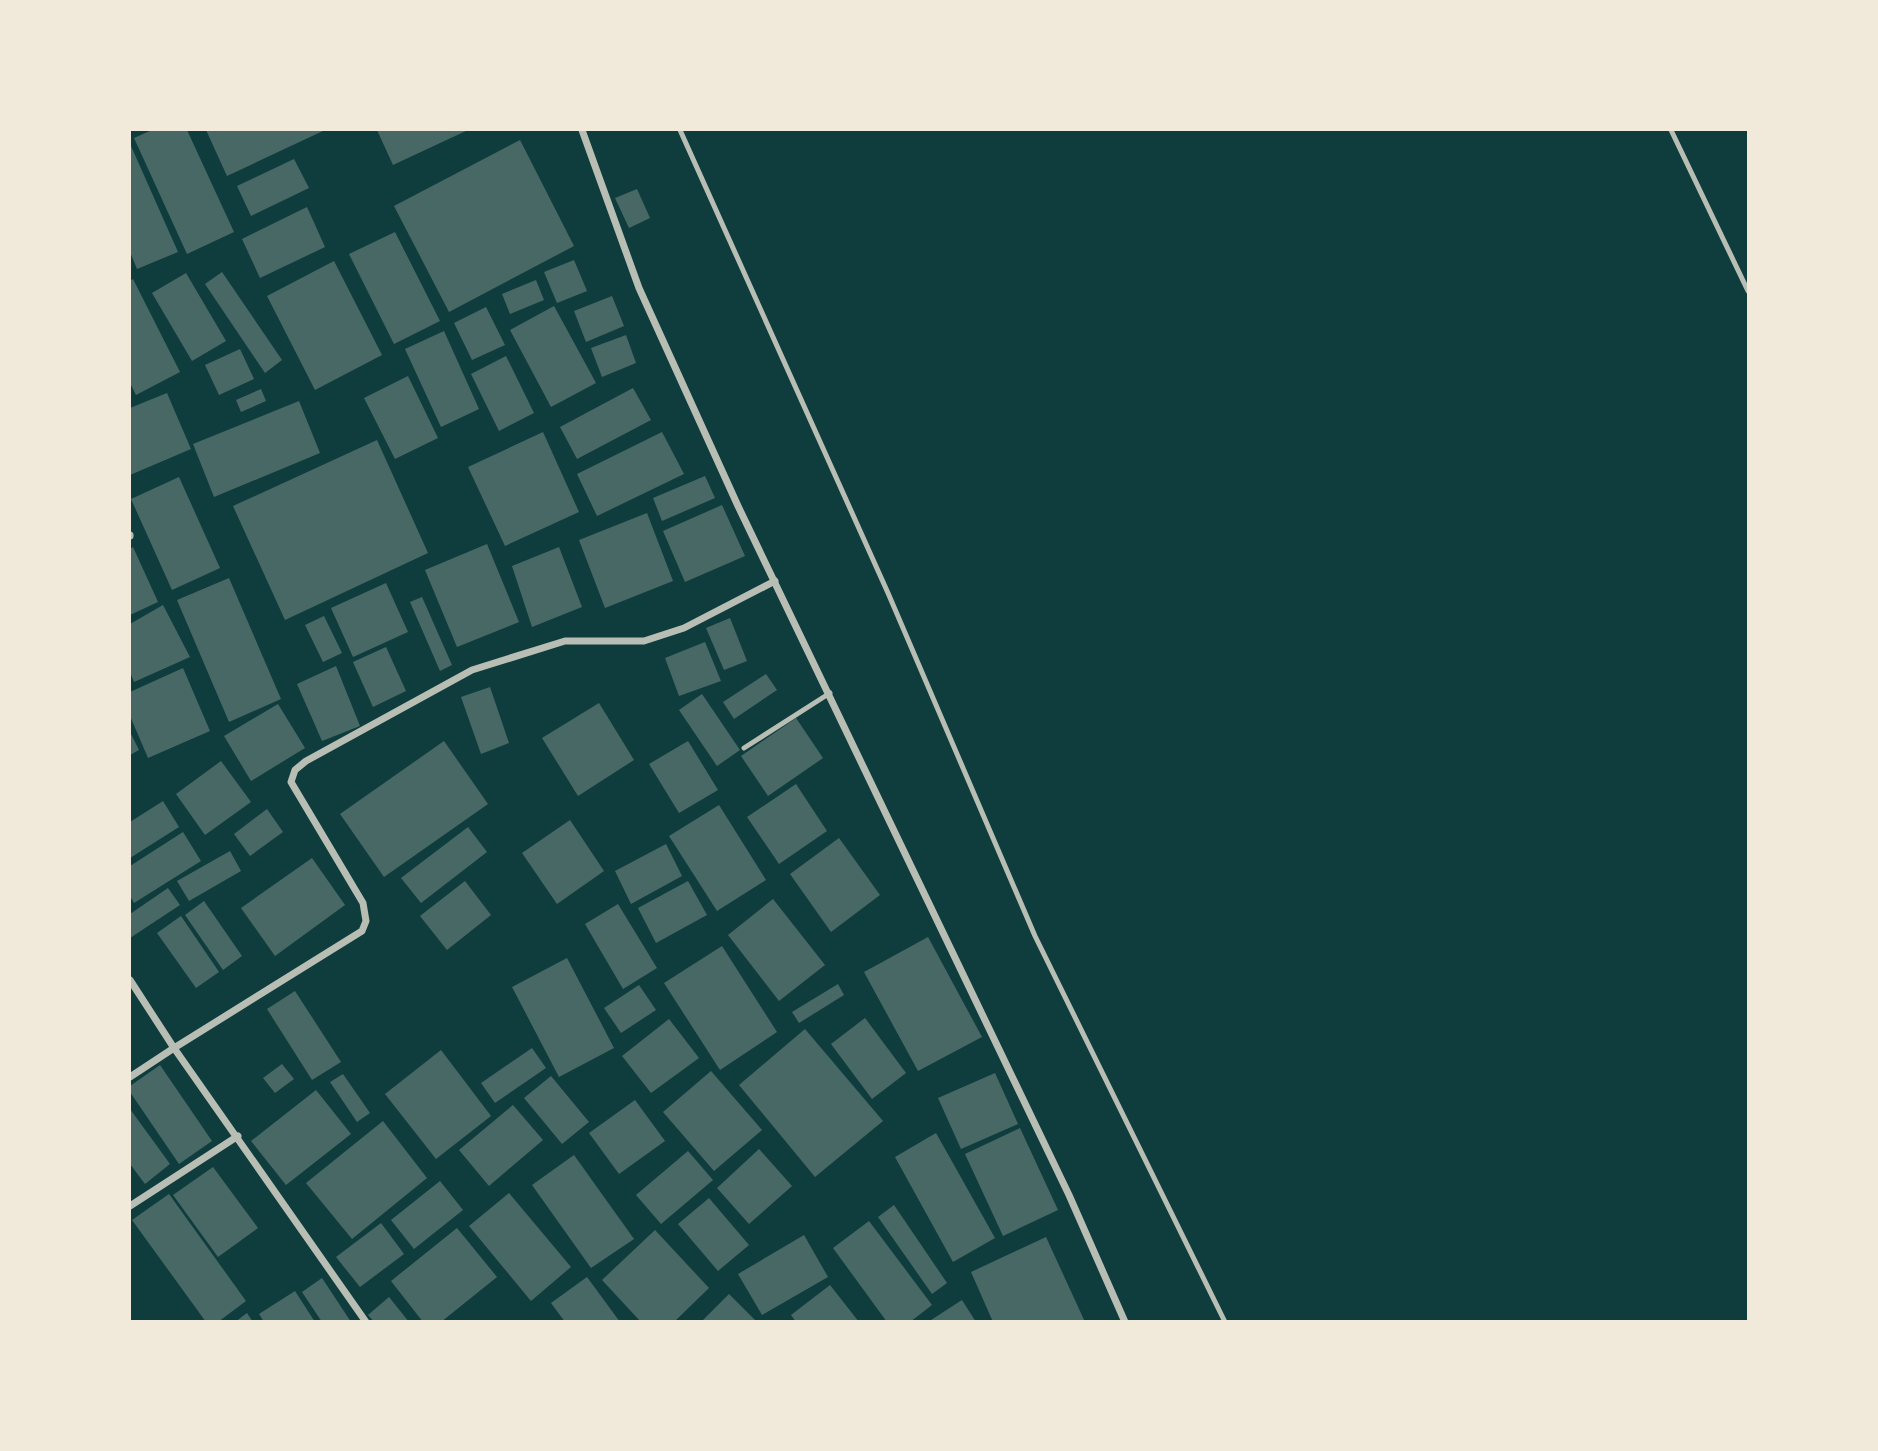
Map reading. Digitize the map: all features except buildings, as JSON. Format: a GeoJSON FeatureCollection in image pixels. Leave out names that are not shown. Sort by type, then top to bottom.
{"type":"FeatureCollection","features":[{"type":"Feature","properties":{"kind":"street"},"geometry":{"type":"LineString","coordinates":[[582,130],[639,288],[775,581],[1069,1195],[1125,1321]]}},
{"type":"Feature","properties":{"kind":"street"},"geometry":{"type":"LineString","coordinates":[[130,1077],[365,926],[363,904],[291,782],[291,775],[299,766],[472,670],[565,641],[644,641],[684,628],[775,581]]}},
{"type":"Feature","properties":{"kind":"street"},"geometry":{"type":"LineString","coordinates":[[130,979],[174,1048],[239,1136],[366,1321]]}},
{"type":"Feature","properties":{"kind":"street"},"geometry":{"type":"LineString","coordinates":[[130,1206],[239,1136]]}},
{"type":"Feature","properties":{"kind":"lane"},"geometry":{"type":"LineString","coordinates":[[680,130],[894,606],[1035,936],[1159,1193],[1225,1321]]}},
{"type":"Feature","properties":{"kind":"lane"},"geometry":{"type":"LineString","coordinates":[[1671,130],[1748,291]]}},
{"type":"Feature","properties":{"kind":"lane"},"geometry":{"type":"LineString","coordinates":[[744,748],[830,693]]}}]}
